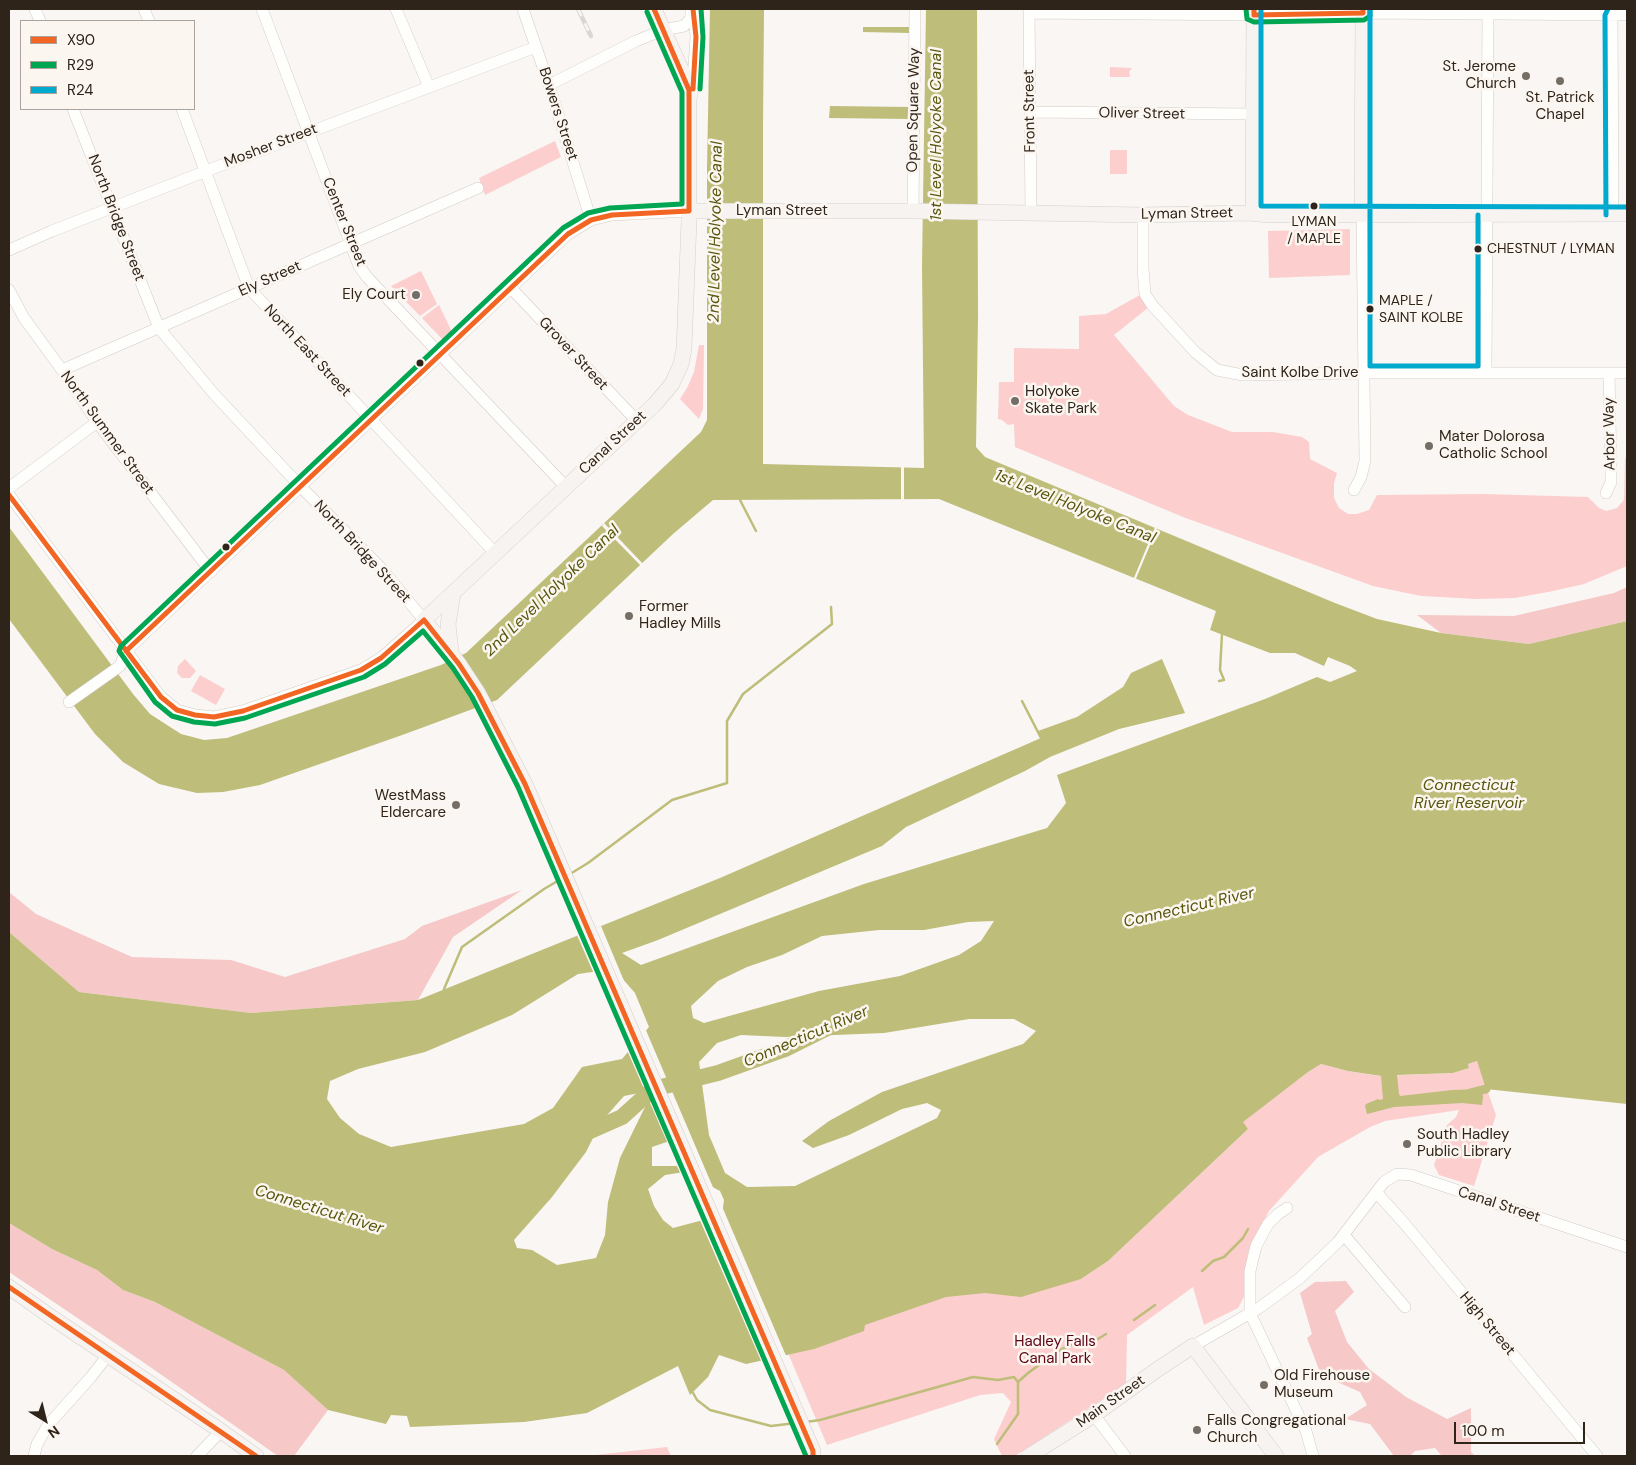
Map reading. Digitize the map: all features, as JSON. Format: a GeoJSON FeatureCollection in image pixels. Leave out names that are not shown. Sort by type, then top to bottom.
{"type":"FeatureCollection","features":[{"type":"Feature","properties":{"kind":"main road"},"geometry":{"type":"LineString","coordinates":[[654,9],[687,83],[696,211]]}},
{"type":"Feature","properties":{"kind":"main road"},"geometry":{"type":"LineString","coordinates":[[1362,215],[1363,11]]}},
{"type":"Feature","properties":{"kind":"main road"},"geometry":{"type":"LineString","coordinates":[[1253,213],[1254,12]]}},
{"type":"Feature","properties":{"kind":"main road","name":"Lyman Street"},"geometry":{"type":"LineString","coordinates":[[696,211],[916,211],[1143,215],[1253,213],[1620,215]]}},
{"type":"Feature","properties":{"kind":"main road","name":"Canal Street"},"geometry":{"type":"LineString","coordinates":[[424,620],[636,421],[672,384],[681,364],[684,349],[696,211]]}},
{"type":"Feature","properties":{"kind":"main road"},"geometry":{"type":"LineString","coordinates":[[451,654],[448,624],[452,594]]}},
{"type":"Feature","properties":{"kind":"main road","name":"North Bridge Street"},"geometry":{"type":"LineString","coordinates":[[424,620],[478,693],[525,784],[813,1455]]}},
{"type":"Feature","properties":{"kind":"main road"},"geometry":{"type":"LineString","coordinates":[[9,1287],[256,1456]]}},
{"type":"Feature","properties":{"kind":"main road"},"geometry":{"type":"LineString","coordinates":[[1192,1346],[1276,1456]]}},
{"type":"Feature","properties":{"kind":"main road","name":"Main Street"},"geometry":{"type":"LineString","coordinates":[[1028,1456],[1094,1415],[1192,1346]]}},
{"type":"Feature","properties":{"kind":"street","name":"Center Street"},"geometry":{"type":"LineString","coordinates":[[262,9],[359,266],[566,487]]}},
{"type":"Feature","properties":{"kind":"street"},"geometry":{"type":"LineString","coordinates":[[396,9],[429,87]]}},
{"type":"Feature","properties":{"kind":"street","name":"Bowers Street"},"geometry":{"type":"LineString","coordinates":[[523,9],[591,220]]}},
{"type":"Feature","properties":{"kind":"street"},"geometry":{"type":"LineString","coordinates":[[549,85],[636,41],[663,30],[684,26],[691,18],[692,9]]}},
{"type":"Feature","properties":{"kind":"street"},"geometry":{"type":"LineString","coordinates":[[690,112],[696,46],[692,9]]}},
{"type":"Feature","properties":{"kind":"street","name":"Open Square Way"},"geometry":{"type":"LineString","coordinates":[[915,9],[916,211]]}},
{"type":"Feature","properties":{"kind":"street"},"geometry":{"type":"LineString","coordinates":[[1029,11],[1488,11],[1612,12],[1627,15]]}},
{"type":"Feature","properties":{"kind":"street","name":"Front Street"},"geometry":{"type":"LineString","coordinates":[[1029,11],[1032,213]]}},
{"type":"Feature","properties":{"kind":"street"},"geometry":{"type":"LineString","coordinates":[[1486,373],[1488,11]]}},
{"type":"Feature","properties":{"kind":"street"},"geometry":{"type":"LineString","coordinates":[[1612,12],[1620,215]]}},
{"type":"Feature","properties":{"kind":"street","name":"Mosher Street"},"geometry":{"type":"LineString","coordinates":[[9,250],[52,231],[206,171],[536,47]]}},
{"type":"Feature","properties":{"kind":"street","name":"North Bridge Street"},"geometry":{"type":"LineString","coordinates":[[73,110],[159,328],[214,394],[300,486],[381,568],[424,620]]}},
{"type":"Feature","properties":{"kind":"street","name":"North East Street"},"geometry":{"type":"LineString","coordinates":[[182,110],[250,288],[495,553]]}},
{"type":"Feature","properties":{"kind":"street","name":"Oliver Street"},"geometry":{"type":"LineString","coordinates":[[1030,112],[1254,114]]}},
{"type":"Feature","properties":{"kind":"street","name":"Ely Street"},"geometry":{"type":"LineString","coordinates":[[62,370],[478,188]]}},
{"type":"Feature","properties":{"kind":"street","name":"Lyman Street"},"geometry":{"type":"LineString","coordinates":[[69,702],[120,666],[126,650],[568,234],[591,220],[612,215],[696,211]]}},
{"type":"Feature","properties":{"kind":"street","name":"Saint Kolbe Drive"},"geometry":{"type":"LineString","coordinates":[[1143,215],[1142,269],[1145,294],[1157,310],[1206,363],[1217,370],[1243,375],[1627,373]]}},
{"type":"Feature","properties":{"kind":"street"},"geometry":{"type":"LineString","coordinates":[[1354,490],[1361,477],[1364,461],[1362,215]]}},
{"type":"Feature","properties":{"kind":"street","name":"Grover Street"},"geometry":{"type":"LineString","coordinates":[[510,287],[636,421]]}},
{"type":"Feature","properties":{"kind":"street","name":"North Summer Street"},"geometry":{"type":"LineString","coordinates":[[9,290],[24,318],[97,422],[211,572]]}},
{"type":"Feature","properties":{"kind":"street","name":"Arbor Way"},"geometry":{"type":"LineString","coordinates":[[1606,493],[1610,482],[1611,465],[1609,374]]}},
{"type":"Feature","properties":{"kind":"street"},"geometry":{"type":"LineString","coordinates":[[9,488],[97,422]]}},
{"type":"Feature","properties":{"kind":"street"},"geometry":{"type":"LineString","coordinates":[[9,495],[161,697],[177,710],[195,715],[214,717],[243,711],[361,670],[381,658],[424,620]]}},
{"type":"Feature","properties":{"kind":"street","name":"Canal Street"},"geometry":{"type":"LineString","coordinates":[[1192,1346],[1250,1313],[1300,1278],[1344,1235],[1384,1182],[1400,1174],[1411,1175],[1627,1247]]}},
{"type":"Feature","properties":{"kind":"street","name":"High Street"},"geometry":{"type":"LineString","coordinates":[[1376,1192],[1404,1223],[1596,1456]]}},
{"type":"Feature","properties":{"kind":"street"},"geometry":{"type":"LineString","coordinates":[[1287,1208],[1268,1224],[1256,1246],[1250,1271],[1250,1313],[1306,1431],[1313,1456]]}},
{"type":"Feature","properties":{"kind":"street"},"geometry":{"type":"LineString","coordinates":[[1344,1235],[1405,1307]]}},
{"type":"Feature","properties":{"kind":"street"},"geometry":{"type":"LineString","coordinates":[[34,1456],[37,1444],[56,1414],[91,1377],[108,1355]]}},
{"type":"Feature","properties":{"kind":"street"},"geometry":{"type":"LineString","coordinates":[[1094,1415],[1125,1456]]}},
{"type":"Feature","properties":{"kind":"street"},"geometry":{"type":"LineString","coordinates":[[197,1456],[221,1431]]}},
{"type":"Feature","properties":{"kind":"green space"},"geometry":{"type":"Polygon","coordinates":[[[1110,67],[1132,68],[1129,72],[1130,77],[1110,77],[1110,67]]]}},
{"type":"Feature","properties":{"kind":"green space"},"geometry":{"type":"Polygon","coordinates":[[[555,141],[561,157],[485,195],[479,178],[555,141]]]}},
{"type":"Feature","properties":{"kind":"green space"},"geometry":{"type":"Polygon","coordinates":[[[1110,150],[1127,150],[1127,174],[1110,174],[1110,150]]]}},
{"type":"Feature","properties":{"kind":"green space"},"geometry":{"type":"Polygon","coordinates":[[[1350,229],[1350,275],[1269,278],[1268,231],[1350,229]]]}},
{"type":"Feature","properties":{"kind":"green space","name":"Ely Court"},"geometry":{"type":"Polygon","coordinates":[[[421,271],[437,304],[420,316],[391,286],[421,271]]]}},
{"type":"Feature","properties":{"kind":"green space"},"geometry":{"type":"Polygon","coordinates":[[[1140,295],[1149,307],[1114,335],[1174,406],[1188,415],[1232,432],[1273,432],[1302,437],[1309,442],[1310,459],[1337,473],[1334,483],[1334,498],[1339,508],[1348,514],[1357,514],[1369,510],[1377,495],[1484,494],[1588,497],[1599,508],[1606,511],[1617,508],[1624,500],[1625,458],[1627,458],[1627,566],[1584,584],[1515,598],[1477,599],[1421,596],[1373,586],[1183,517],[1015,447],[1014,424],[1008,425],[998,419],[999,382],[1014,382],[1014,348],[1079,349],[1079,316],[1106,314],[1140,295]]]}},
{"type":"Feature","properties":{"kind":"green space"},"geometry":{"type":"Polygon","coordinates":[[[439,305],[452,332],[443,340],[422,318],[439,305]]]}},
{"type":"Feature","properties":{"kind":"green space"},"geometry":{"type":"Polygon","coordinates":[[[699,345],[704,345],[703,409],[699,419],[680,399],[694,372],[699,345]]]}},
{"type":"Feature","properties":{"kind":"green space"},"geometry":{"type":"Polygon","coordinates":[[[185,659],[196,671],[190,678],[182,678],[177,673],[178,666],[185,659]]]}},
{"type":"Feature","properties":{"kind":"green space"},"geometry":{"type":"Polygon","coordinates":[[[200,675],[225,689],[216,705],[191,691],[200,675]]]}},
{"type":"Feature","properties":{"kind":"green space","name":"Hadley Falls Canal Park"},"geometry":{"type":"Polygon","coordinates":[[[1477,1061],[1496,1115],[1474,1186],[1439,1175],[1434,1165],[1447,1125],[1456,1117],[1459,1110],[1385,1121],[1370,1127],[1318,1157],[1269,1211],[1248,1252],[1244,1297],[1238,1308],[1204,1325],[1193,1287],[1127,1335],[1126,1384],[1015,1456],[1002,1456],[994,1439],[1011,1402],[1003,1393],[980,1395],[827,1445],[777,1327],[836,1304],[1081,1279],[1108,1261],[1248,1129],[1242,1122],[1321,1064],[1379,1076],[1453,1073],[1469,1068],[1468,1064],[1477,1061]]]}},
{"type":"Feature","properties":{"kind":"green space"},"geometry":{"type":"Polygon","coordinates":[[[667,1447],[671,1456],[587,1456],[667,1447]]]}},
{"type":"Feature","properties":{"kind":"shaded area"},"geometry":{"type":"Polygon","coordinates":[[[1627,587],[1627,621],[1529,644],[1441,633],[1417,615],[1514,616],[1614,593],[1627,587]]]}},
{"type":"Feature","properties":{"kind":"shaded area"},"geometry":{"type":"Polygon","coordinates":[[[522,890],[453,937],[418,1000],[251,1013],[79,992],[9,932],[9,892],[36,914],[132,957],[231,960],[285,977],[405,939],[422,926],[522,890]]]}},
{"type":"Feature","properties":{"kind":"shaded area"},"geometry":{"type":"Polygon","coordinates":[[[9,1223],[52,1249],[97,1270],[123,1290],[155,1302],[284,1370],[328,1410],[294,1456],[278,1456],[9,1272],[9,1223]]]}},
{"type":"Feature","properties":{"kind":"shaded area"},"geometry":{"type":"Polygon","coordinates":[[[1346,1281],[1354,1292],[1335,1311],[1347,1342],[1369,1369],[1406,1397],[1447,1419],[1471,1408],[1471,1452],[1475,1456],[1442,1456],[1435,1448],[1415,1451],[1410,1456],[1394,1456],[1370,1424],[1345,1419],[1367,1405],[1360,1392],[1321,1375],[1307,1338],[1312,1334],[1300,1293],[1315,1282],[1346,1281]]]}},
{"type":"Feature","properties":{"kind":"water"},"geometry":{"type":"Polygon","coordinates":[[[710,9],[764,9],[763,464],[924,468],[922,266],[926,9],[977,9],[978,317],[976,447],[985,457],[1377,619],[1441,633],[1529,644],[1627,621],[1627,1104],[1486,1089],[1477,1061],[1468,1064],[1469,1068],[1453,1073],[1397,1075],[1399,1094],[1400,1096],[1452,1090],[1481,1089],[1482,1105],[1462,1103],[1394,1107],[1367,1114],[1366,1104],[1383,1099],[1381,1076],[1348,1071],[1321,1064],[1243,1122],[1248,1129],[1108,1261],[1081,1279],[1021,1297],[985,1293],[946,1297],[865,1325],[864,1331],[814,1349],[746,1364],[719,1355],[708,1377],[690,1395],[678,1366],[587,1413],[524,1422],[410,1427],[407,1416],[391,1415],[386,1424],[328,1410],[284,1370],[155,1302],[123,1290],[97,1270],[52,1249],[9,1223],[9,932],[79,992],[251,1013],[418,1000],[720,878],[1041,738],[1038,731],[1077,717],[1123,687],[1131,673],[1162,659],[1185,713],[1119,729],[1050,757],[1025,771],[906,827],[882,846],[658,940],[622,953],[641,965],[864,884],[1047,828],[1066,803],[1057,775],[1265,699],[1317,677],[1330,682],[1357,671],[1328,657],[1324,666],[1295,653],[1270,653],[1210,630],[1216,611],[939,499],[713,500],[673,534],[497,700],[260,785],[223,792],[197,793],[159,784],[123,762],[95,734],[9,619],[9,527],[133,694],[150,714],[181,734],[204,740],[227,738],[441,665],[466,653],[701,432],[707,420],[707,169],[710,9]],[[994,921],[968,922],[924,930],[879,930],[822,936],[782,955],[747,967],[718,981],[691,1006],[693,1018],[704,1023],[819,991],[900,976],[959,955],[981,941],[994,921]],[[614,969],[578,974],[512,1015],[425,1052],[358,1069],[330,1081],[327,1099],[340,1118],[359,1134],[391,1147],[524,1124],[553,1108],[582,1067],[622,1059],[649,1027],[635,993],[614,969]],[[969,1019],[884,1033],[785,1037],[741,1035],[717,1043],[699,1062],[709,1135],[725,1173],[747,1187],[795,1186],[937,1118],[941,1110],[927,1103],[902,1109],[849,1135],[813,1148],[802,1141],[829,1121],[882,1092],[1023,1044],[1036,1031],[1014,1019],[969,1019]],[[639,1093],[624,1096],[601,1122],[586,1152],[552,1197],[514,1240],[517,1248],[532,1250],[557,1265],[596,1258],[605,1235],[608,1202],[620,1158],[645,1107],[639,1093]],[[687,1135],[652,1147],[652,1166],[679,1166],[695,1154],[687,1135]],[[684,1172],[665,1175],[648,1189],[654,1206],[663,1220],[673,1228],[722,1215],[724,1200],[720,1191],[684,1172]]]}},
{"type":"Feature","properties":{"kind":"water"},"geometry":{"type":"Polygon","coordinates":[[[863,27],[910,27],[910,33],[863,32],[863,27]]]}},
{"type":"Feature","properties":{"kind":"water"},"geometry":{"type":"Polygon","coordinates":[[[830,106],[909,107],[909,119],[829,118],[830,106]]]}},
{"type":"Feature","properties":{"kind":"pier"},"geometry":{"type":"Polygon","coordinates":[[[901,467],[904,467],[904,501],[901,501],[901,467]]]}},
{"type":"Feature","properties":{"kind":"pier"},"geometry":{"type":"Polygon","coordinates":[[[604,523],[644,565],[642,567],[602,526],[604,523]]]}},
{"type":"Feature","properties":{"kind":"pier"},"geometry":{"type":"Polygon","coordinates":[[[1156,525],[1158,526],[1135,581],[1133,580],[1156,525]]]}},
{"type":"Feature","properties":{"kind":"pier"},"geometry":{"type":"Polygon","coordinates":[[[601,926],[627,988],[613,972],[594,974],[577,935],[601,926]]]}},
{"type":"Feature","properties":{"kind":"pier"},"geometry":{"type":"Polygon","coordinates":[[[645,1028],[715,1192],[681,1175],[676,1164],[692,1154],[686,1138],[668,1144],[627,1050],[645,1028]]]}},
{"type":"Feature","properties":{"kind":"pier"},"geometry":{"type":"Polygon","coordinates":[[[721,1204],[787,1358],[762,1363],[699,1218],[720,1213],[721,1204]]]}},
{"type":"Feature","properties":{"kind":"waterway"},"geometry":{"type":"LineString","coordinates":[[740,500],[756,531]]}},
{"type":"Feature","properties":{"kind":"waterway"},"geometry":{"type":"LineString","coordinates":[[570,874],[588,863],[672,800],[727,783],[727,721],[743,694],[832,624],[831,607]]}},
{"type":"Feature","properties":{"kind":"waterway"},"geometry":{"type":"LineString","coordinates":[[1219,681],[1224,680],[1220,670],[1222,634]]}},
{"type":"Feature","properties":{"kind":"waterway"},"geometry":{"type":"LineString","coordinates":[[1022,701],[1041,738]]}},
{"type":"Feature","properties":{"kind":"waterway"},"geometry":{"type":"LineString","coordinates":[[444,989],[462,947],[561,879]]}},
{"type":"Feature","properties":{"kind":"waterway","name":"Connecticut River"},"geometry":{"type":"LineString","coordinates":[[579,1136],[622,1117],[653,1089],[718,1073],[785,1049],[831,1026]]}},
{"type":"Feature","properties":{"kind":"waterway"},"geometry":{"type":"LineString","coordinates":[[1470,1093],[1486,1089]]}},
{"type":"Feature","properties":{"kind":"waterway"},"geometry":{"type":"LineString","coordinates":[[1202,1271],[1213,1261],[1224,1257],[1243,1238],[1248,1229]]}},
{"type":"Feature","properties":{"kind":"waterway"},"geometry":{"type":"LineString","coordinates":[[1134,1320],[1155,1305]]}},
{"type":"Feature","properties":{"kind":"waterway"},"geometry":{"type":"LineString","coordinates":[[1018,1382],[1058,1351],[1075,1343],[1083,1345],[1093,1342],[1106,1334]]}},
{"type":"Feature","properties":{"kind":"waterway"},"geometry":{"type":"LineString","coordinates":[[806,1422],[820,1420],[973,1377],[998,1380],[1014,1377],[1018,1382],[1018,1414],[997,1444]]}},
{"type":"Feature","properties":{"kind":"waterway"},"geometry":{"type":"LineString","coordinates":[[692,1391],[697,1400],[710,1410],[771,1426],[796,1423]]}},
{"type":"Feature","properties":{"kind":"railway"},"geometry":{"type":"LineString","coordinates":[[578,9],[591,36]]}},
{"type":"Feature","properties":{"kind":"transit line","name":"X90"},"geometry":{"type":"LineString","coordinates":[[126,651],[568,234],[591,220],[612,215],[689,211],[689,90],[654,9]]}},
{"type":"Feature","properties":{"kind":"transit line","name":"X90"},"geometry":{"type":"LineString","coordinates":[[693,9],[696,37],[693,89]]}},
{"type":"Feature","properties":{"kind":"transit line","name":"R29"},"geometry":{"type":"LineString","coordinates":[[700,89],[703,37],[701,9]]}},
{"type":"Feature","properties":{"kind":"transit line","name":"R29"},"geometry":{"type":"LineString","coordinates":[[1246,9],[1247,19],[1254,22],[1364,20],[1370,16],[1370,9]]}},
{"type":"Feature","properties":{"kind":"transit line","name":"X90"},"geometry":{"type":"LineString","coordinates":[[1254,9],[1254,15],[1363,13],[1363,9]]}},
{"type":"Feature","properties":{"kind":"transit line","name":"R24"},"geometry":{"type":"LineString","coordinates":[[1261,9],[1261,206],[1627,207]]}},
{"type":"Feature","properties":{"kind":"transit line","name":"R24"},"geometry":{"type":"LineString","coordinates":[[1370,9],[1370,366],[1478,366],[1478,215]]}},
{"type":"Feature","properties":{"kind":"transit line","name":"R24"},"geometry":{"type":"LineString","coordinates":[[1606,215],[1605,15],[1608,9]]}},
{"type":"Feature","properties":{"kind":"transit line","name":"R29"},"geometry":{"type":"LineString","coordinates":[[647,12],[682,92],[682,204],[610,208],[588,213],[563,228],[121,646],[119,651],[155,702],[172,716],[194,722],[215,724],[245,718],[364,677],[385,664],[423,631],[453,668],[472,697],[518,787],[806,1456]]}},
{"type":"Feature","properties":{"kind":"transit line","name":"X90"},"geometry":{"type":"LineString","coordinates":[[9,495],[161,697],[177,710],[195,715],[214,717],[243,711],[361,670],[381,658],[424,620],[459,664],[478,693],[525,784],[813,1451],[813,1456]]}},
{"type":"Feature","properties":{"kind":"transit line","name":"X90"},"geometry":{"type":"LineString","coordinates":[[9,1287],[256,1456]]}},
{"type":"Feature","properties":{"kind":"place","name":"St. Jerome Church"},"geometry":{"type":"Point","coordinates":[1526,76]}},
{"type":"Feature","properties":{"kind":"place","name":"St. Patrick Chapel"},"geometry":{"type":"Point","coordinates":[1560,81]}},
{"type":"Feature","properties":{"kind":"place","name":"LYMAN / MAPLE"},"geometry":{"type":"Point","coordinates":[1314,206]}},
{"type":"Feature","properties":{"kind":"place","name":"CHESTNUT / LYMAN"},"geometry":{"type":"Point","coordinates":[1478,249]}},
{"type":"Feature","properties":{"kind":"place","name":"Ely Court"},"geometry":{"type":"Point","coordinates":[416,295]}},
{"type":"Feature","properties":{"kind":"place","name":"MAPLE / SAINT KOLBE"},"geometry":{"type":"Point","coordinates":[1370,309]}},
{"type":"Feature","properties":{"kind":"place","name":"Holyoke Skate Park"},"geometry":{"type":"Point","coordinates":[1015,401]}},
{"type":"Feature","properties":{"kind":"place","name":"Mater Dolorosa Catholic School"},"geometry":{"type":"Point","coordinates":[1429,446]}},
{"type":"Feature","properties":{"kind":"place","name":"Former Hadley Mills"},"geometry":{"type":"Point","coordinates":[629,616]}},
{"type":"Feature","properties":{"kind":"place","name":"WestMass Eldercare"},"geometry":{"type":"Point","coordinates":[456,805]}},
{"type":"Feature","properties":{"kind":"place","name":"South Hadley Public Library"},"geometry":{"type":"Point","coordinates":[1407,1144]}},
{"type":"Feature","properties":{"kind":"place","name":"Old Firehouse Museum"},"geometry":{"type":"Point","coordinates":[1264,1385]}},
{"type":"Feature","properties":{"kind":"place","name":"Falls Congregational Church"},"geometry":{"type":"Point","coordinates":[1197,1430]}},
{"type":"Feature","properties":{"kind":"water label","name":"1st Level Holyoke Canal"},"geometry":{"type":"Point","coordinates":[937,135]}},
{"type":"Feature","properties":{"kind":"water label","name":"2nd Level Holyoke Canal"},"geometry":{"type":"Point","coordinates":[716,232]}},
{"type":"Feature","properties":{"kind":"water label","name":"1st Level Holyoke Canal"},"geometry":{"type":"Point","coordinates":[1075,507]}},
{"type":"Feature","properties":{"kind":"water label","name":"2nd Level Holyoke Canal"},"geometry":{"type":"Point","coordinates":[552,591]}},
{"type":"Feature","properties":{"kind":"water label","name":"Connecticut River Reservoir"},"geometry":{"type":"Point","coordinates":[1469,795]}}]}
